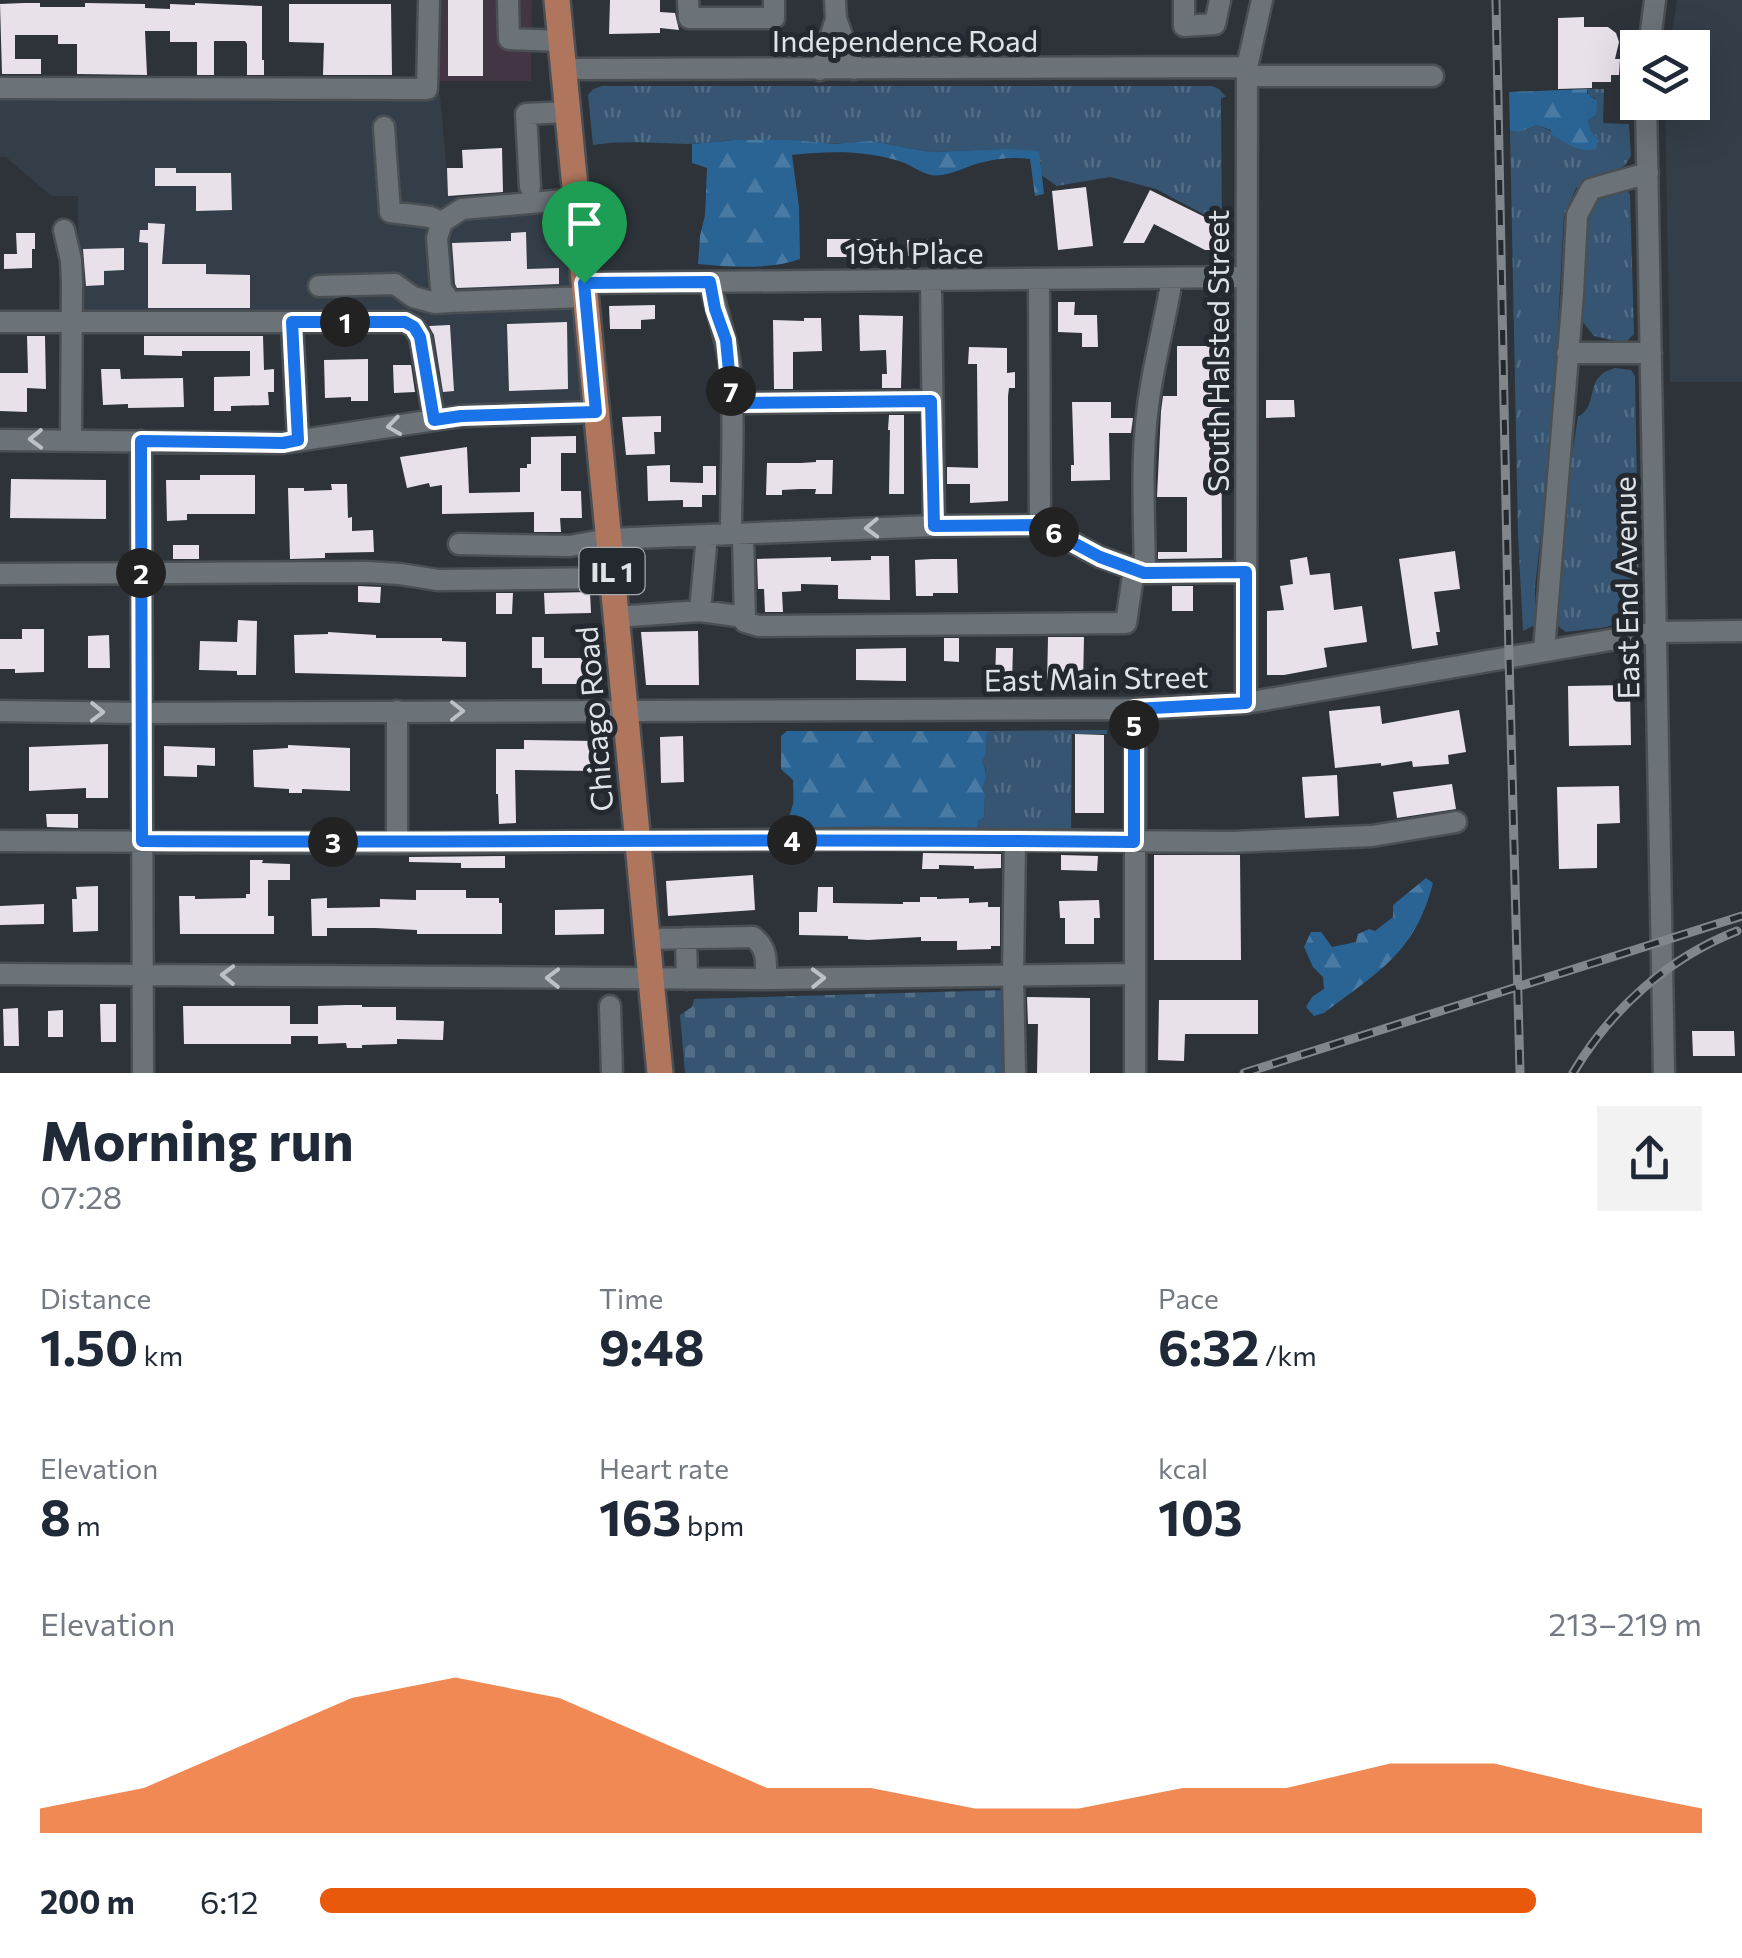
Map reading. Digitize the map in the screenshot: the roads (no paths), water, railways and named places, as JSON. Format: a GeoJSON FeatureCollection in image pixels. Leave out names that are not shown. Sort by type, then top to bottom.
{"type":"FeatureCollection","features":[{"type":"Feature","properties":{"kind":"main road","name":"Chicago Road"},"geometry":{"type":"LineString","coordinates":[[557,0],[660,1073]]}},
{"type":"Feature","properties":{"kind":"street"},"geometry":{"type":"LineString","coordinates":[[0,88],[427,89],[430,0]]}},
{"type":"Feature","properties":{"kind":"street"},"geometry":{"type":"LineString","coordinates":[[508,0],[510,39],[560,40]]}},
{"type":"Feature","properties":{"kind":"street"},"geometry":{"type":"LineString","coordinates":[[688,0],[688,18],[774,18],[774,0]]}},
{"type":"Feature","properties":{"kind":"street"},"geometry":{"type":"LineString","coordinates":[[1184,0],[1184,26],[1215,24],[1220,0]]}},
{"type":"Feature","properties":{"kind":"street","name":"South Halsted Street"},"geometry":{"type":"LineString","coordinates":[[1246,703],[1247,72],[1262,0]]}},
{"type":"Feature","properties":{"kind":"street"},"geometry":{"type":"LineString","coordinates":[[1651,30],[1655,0]]}},
{"type":"Feature","properties":{"kind":"street"},"geometry":{"type":"LineString","coordinates":[[835,10],[854,69]]}},
{"type":"Feature","properties":{"kind":"street"},"geometry":{"type":"LineString","coordinates":[[820,70],[835,10]]}},
{"type":"Feature","properties":{"kind":"street","name":"Independence Road"},"geometry":{"type":"LineString","coordinates":[[563,69],[1434,76]]}},
{"type":"Feature","properties":{"kind":"street"},"geometry":{"type":"LineString","coordinates":[[530,188],[526,114],[567,112]]}},
{"type":"Feature","properties":{"kind":"street","name":"East End Avenue"},"geometry":{"type":"LineString","coordinates":[[1647,120],[1664,1073]]}},
{"type":"Feature","properties":{"kind":"street"},"geometry":{"type":"LineString","coordinates":[[384,128],[390,212],[442,222]]}},
{"type":"Feature","properties":{"kind":"street"},"geometry":{"type":"LineString","coordinates":[[1544,650],[1577,215],[1591,189],[1648,173]]}},
{"type":"Feature","properties":{"kind":"street"},"geometry":{"type":"LineString","coordinates":[[450,302],[441,288],[438,238],[442,222],[462,209],[576,199]]}},
{"type":"Feature","properties":{"kind":"street"},"geometry":{"type":"LineString","coordinates":[[64,230],[71,260],[71,439]]}},
{"type":"Feature","properties":{"kind":"street","name":"19th Place"},"geometry":{"type":"LineString","coordinates":[[319,286],[395,284],[413,297],[435,304],[710,282],[1245,278]]}},
{"type":"Feature","properties":{"kind":"street"},"geometry":{"type":"LineString","coordinates":[[710,282],[726,340],[745,622],[759,626],[1126,624],[1139,571],[1148,407],[1172,279]]}},
{"type":"Feature","properties":{"kind":"street"},"geometry":{"type":"LineString","coordinates":[[1039,280],[1040,525]]}},
{"type":"Feature","properties":{"kind":"street"},"geometry":{"type":"LineString","coordinates":[[931,281],[934,526]]}},
{"type":"Feature","properties":{"kind":"street"},"geometry":{"type":"LineString","coordinates":[[0,322],[405,322],[420,337],[434,420]]}},
{"type":"Feature","properties":{"kind":"street"},"geometry":{"type":"LineString","coordinates":[[292,322],[298,440]]}},
{"type":"Feature","properties":{"kind":"street"},"geometry":{"type":"LineString","coordinates":[[1567,353],[1651,353]]}},
{"type":"Feature","properties":{"kind":"street"},"geometry":{"type":"LineString","coordinates":[[732,403],[931,401]]}},
{"type":"Feature","properties":{"kind":"street"},"geometry":{"type":"LineString","coordinates":[[0,440],[283,443],[461,416],[596,412]]}},
{"type":"Feature","properties":{"kind":"street"},"geometry":{"type":"LineString","coordinates":[[141,441],[142,1073]]}},
{"type":"Feature","properties":{"kind":"street"},"geometry":{"type":"LineString","coordinates":[[459,544],[570,546],[608,539],[1040,525],[1100,557],[1139,571],[1246,572]]}},
{"type":"Feature","properties":{"kind":"street"},"geometry":{"type":"LineString","coordinates":[[700,611],[707,535]]}},
{"type":"Feature","properties":{"kind":"street"},"geometry":{"type":"LineString","coordinates":[[0,574],[366,572],[438,580],[612,578]]}},
{"type":"Feature","properties":{"kind":"street"},"geometry":{"type":"LineString","coordinates":[[616,617],[700,611],[745,617]]}},
{"type":"Feature","properties":{"kind":"street","name":"East Main Street"},"geometry":{"type":"LineString","coordinates":[[0,711],[1134,709],[1246,703],[1656,632],[1742,631]]}},
{"type":"Feature","properties":{"kind":"street"},"geometry":{"type":"LineString","coordinates":[[1134,709],[1134,1073]]}},
{"type":"Feature","properties":{"kind":"street"},"geometry":{"type":"LineString","coordinates":[[396,711],[397,843]]}},
{"type":"Feature","properties":{"kind":"street"},"geometry":{"type":"LineString","coordinates":[[0,842],[1232,842],[1372,836],[1456,822]]}},
{"type":"Feature","properties":{"kind":"street"},"geometry":{"type":"LineString","coordinates":[[1015,840],[1015,1073]]}},
{"type":"Feature","properties":{"kind":"street"},"geometry":{"type":"LineString","coordinates":[[647,939],[754,937],[766,951],[766,979]]}},
{"type":"Feature","properties":{"kind":"street"},"geometry":{"type":"LineString","coordinates":[[686,938],[686,979]]}},
{"type":"Feature","properties":{"kind":"street"},"geometry":{"type":"LineString","coordinates":[[0,974],[766,979],[1134,974]]}},
{"type":"Feature","properties":{"kind":"street"},"geometry":{"type":"LineString","coordinates":[[610,1006],[612,1073]]}},
{"type":"Feature","properties":{"kind":"railway"},"geometry":{"type":"LineString","coordinates":[[1496,0],[1520,1073]]}},
{"type":"Feature","properties":{"kind":"railway"},"geometry":{"type":"LineString","coordinates":[[1244,1073],[1742,916]]}},
{"type":"Feature","properties":{"kind":"railway"},"geometry":{"type":"LineString","coordinates":[[1573,1073],[1605,1028],[1643,988],[1688,956],[1737,931]]}}]}
